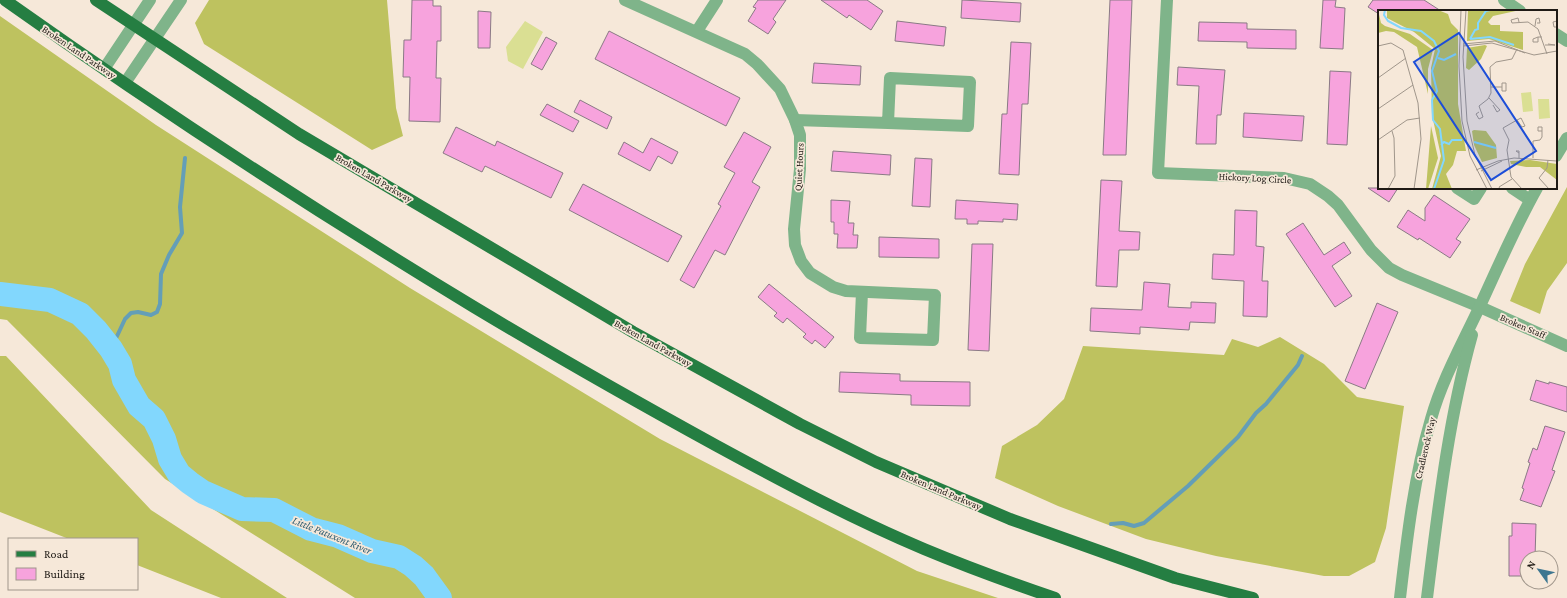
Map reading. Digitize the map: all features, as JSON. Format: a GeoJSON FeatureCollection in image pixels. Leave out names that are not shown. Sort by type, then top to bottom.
{"type":"FeatureCollection","features":[{"type":"Feature","properties":{"kind":"main road","name":"Broken Land Parkway"},"geometry":{"type":"LineString","coordinates":[[5,0],[226,152],[393,258],[520,335],[682,427],[845,513],[923,548],[989,575],[1055,598]]}},
{"type":"Feature","properties":{"kind":"main road","name":"Broken Land Parkway"},"geometry":{"type":"LineString","coordinates":[[96,0],[299,134],[633,332],[800,424],[876,462],[1010,519],[1175,578],[1253,598]]}},
{"type":"Feature","properties":{"kind":"street"},"geometry":{"type":"LineString","coordinates":[[104,69],[150,0]]}},
{"type":"Feature","properties":{"kind":"street"},"geometry":{"type":"LineString","coordinates":[[125,83],[156,40],[181,0]]}},
{"type":"Feature","properties":{"kind":"street","name":"Quiet Hours"},"geometry":{"type":"LineString","coordinates":[[625,0],[697,31],[745,54],[757,64],[780,89],[795,120],[800,135],[801,151],[794,229],[795,245],[801,261],[810,273],[820,280],[846,291],[934,295],[933,340],[860,338],[862,292]]}},
{"type":"Feature","properties":{"kind":"street"},"geometry":{"type":"LineString","coordinates":[[697,31],[717,0]]}},
{"type":"Feature","properties":{"kind":"street","name":"Hickory Log Circle"},"geometry":{"type":"LineString","coordinates":[[1167,0],[1158,173],[1284,178],[1310,184],[1328,196],[1338,206],[1371,250],[1389,268],[1402,275],[1480,307]]}},
{"type":"Feature","properties":{"kind":"street"},"geometry":{"type":"LineString","coordinates":[[1504,0],[1519,10]]}},
{"type":"Feature","properties":{"kind":"street"},"geometry":{"type":"LineString","coordinates":[[1557,35],[1567,41]]}},
{"type":"Feature","properties":{"kind":"street"},"geometry":{"type":"LineString","coordinates":[[795,120],[888,122],[968,126],[970,82],[890,78],[888,122]]}},
{"type":"Feature","properties":{"kind":"street"},"geometry":{"type":"LineString","coordinates":[[1557,154],[1567,138]]}},
{"type":"Feature","properties":{"kind":"street"},"geometry":{"type":"LineString","coordinates":[[1459,189],[1474,199],[1480,189]]}},
{"type":"Feature","properties":{"kind":"street"},"geometry":{"type":"LineString","coordinates":[[1514,189],[1530,200]]}},
{"type":"Feature","properties":{"kind":"street","name":"Cradlerock Way"},"geometry":{"type":"LineString","coordinates":[[1400,598],[1420,459],[1431,417],[1449,370],[1480,307],[1505,248],[1536,189]]}},
{"type":"Feature","properties":{"kind":"street","name":"Cradlerock Way"},"geometry":{"type":"LineString","coordinates":[[1428,598],[1438,510],[1452,421],[1461,375],[1480,307]]}},
{"type":"Feature","properties":{"kind":"street","name":"Broken Staff"},"geometry":{"type":"LineString","coordinates":[[1480,307],[1567,346]]}},
{"type":"Feature","properties":{"kind":"green space"},"geometry":{"type":"Polygon","coordinates":[[[209,0],[387,0],[396,108],[403,136],[372,150],[204,44],[195,23],[209,0]]]}},
{"type":"Feature","properties":{"kind":"green space"},"geometry":{"type":"Polygon","coordinates":[[[0,16],[156,125],[410,288],[660,439],[917,571],[998,598],[355,598],[165,479],[7,320],[0,319],[0,16]]]}},
{"type":"Feature","properties":{"kind":"green space"},"geometry":{"type":"Polygon","coordinates":[[[525,21],[543,32],[523,69],[508,61],[506,47],[525,21]]]}},
{"type":"Feature","properties":{"kind":"green space"},"geometry":{"type":"Polygon","coordinates":[[[1567,187],[1567,263],[1547,291],[1540,314],[1510,301],[1525,264],[1567,187]]]}},
{"type":"Feature","properties":{"kind":"green space"},"geometry":{"type":"Polygon","coordinates":[[[1280,337],[1324,364],[1357,397],[1404,406],[1386,528],[1375,562],[1349,576],[1324,576],[1216,556],[1146,539],[1058,506],[995,478],[1002,446],[1037,425],[1064,399],[1083,346],[1224,355],[1232,339],[1258,347],[1280,337]]]}},
{"type":"Feature","properties":{"kind":"green space"},"geometry":{"type":"Polygon","coordinates":[[[0,356],[6,356],[151,510],[287,598],[221,598],[138,565],[138,538],[66,538],[0,512],[0,356]]]}},
{"type":"Feature","properties":{"kind":"building"},"geometry":{"type":"Polygon","coordinates":[[[412,0],[433,0],[433,6],[441,6],[441,41],[437,41],[436,78],[441,78],[440,122],[409,121],[410,77],[403,77],[404,40],[411,40],[412,0]]]}},
{"type":"Feature","properties":{"kind":"building"},"geometry":{"type":"Polygon","coordinates":[[[758,0],[786,0],[773,19],[776,22],[768,34],[748,21],[756,8],[753,7],[758,0]]]}},
{"type":"Feature","properties":{"kind":"building"},"geometry":{"type":"Polygon","coordinates":[[[821,0],[867,0],[883,11],[871,30],[849,15],[847,18],[821,0]]]}},
{"type":"Feature","properties":{"kind":"building"},"geometry":{"type":"Polygon","coordinates":[[[962,0],[1021,3],[1020,22],[961,18],[962,0]]]}},
{"type":"Feature","properties":{"kind":"building"},"geometry":{"type":"Polygon","coordinates":[[[1110,0],[1132,0],[1126,155],[1103,155],[1110,0]]]}},
{"type":"Feature","properties":{"kind":"building"},"geometry":{"type":"Polygon","coordinates":[[[1323,0],[1336,0],[1335,7],[1345,8],[1343,49],[1320,48],[1323,0]]]}},
{"type":"Feature","properties":{"kind":"building"},"geometry":{"type":"Polygon","coordinates":[[[1373,0],[1424,0],[1439,10],[1378,10],[1378,13],[1368,7],[1373,0]]]}},
{"type":"Feature","properties":{"kind":"building"},"geometry":{"type":"Polygon","coordinates":[[[478,11],[491,12],[490,48],[478,48],[478,11]]]}},
{"type":"Feature","properties":{"kind":"building"},"geometry":{"type":"Polygon","coordinates":[[[897,21],[946,27],[944,46],[895,41],[897,21]]]}},
{"type":"Feature","properties":{"kind":"building"},"geometry":{"type":"Polygon","coordinates":[[[1199,22],[1247,23],[1247,29],[1296,30],[1296,49],[1247,48],[1247,42],[1198,41],[1199,22]]]}},
{"type":"Feature","properties":{"kind":"building"},"geometry":{"type":"Polygon","coordinates":[[[609,31],[740,98],[726,126],[595,59],[609,31]]]}},
{"type":"Feature","properties":{"kind":"building"},"geometry":{"type":"Polygon","coordinates":[[[546,37],[557,43],[542,70],[531,64],[546,37]]]}},
{"type":"Feature","properties":{"kind":"building"},"geometry":{"type":"Polygon","coordinates":[[[1011,42],[1031,43],[1028,104],[1022,104],[1019,175],[999,174],[1002,114],[1007,114],[1011,42]]]}},
{"type":"Feature","properties":{"kind":"building"},"geometry":{"type":"Polygon","coordinates":[[[814,63],[861,66],[860,85],[812,83],[814,63]]]}},
{"type":"Feature","properties":{"kind":"building"},"geometry":{"type":"Polygon","coordinates":[[[1178,67],[1225,70],[1221,115],[1217,115],[1216,144],[1196,144],[1199,86],[1177,85],[1178,67]]]}},
{"type":"Feature","properties":{"kind":"building"},"geometry":{"type":"Polygon","coordinates":[[[1330,71],[1351,72],[1347,145],[1327,144],[1330,71]]]}},
{"type":"Feature","properties":{"kind":"building"},"geometry":{"type":"Polygon","coordinates":[[[580,100],[612,117],[607,129],[574,112],[580,100]]]}},
{"type":"Feature","properties":{"kind":"building"},"geometry":{"type":"Polygon","coordinates":[[[547,104],[579,121],[573,132],[540,115],[547,104]]]}},
{"type":"Feature","properties":{"kind":"building"},"geometry":{"type":"Polygon","coordinates":[[[1244,113],[1304,116],[1302,141],[1243,137],[1244,113]]]}},
{"type":"Feature","properties":{"kind":"building"},"geometry":{"type":"Polygon","coordinates":[[[456,127],[495,146],[497,141],[563,173],[551,198],[485,166],[482,172],[443,153],[456,127]]]}},
{"type":"Feature","properties":{"kind":"building"},"geometry":{"type":"Polygon","coordinates":[[[744,132],[771,147],[752,182],[760,187],[725,255],[715,250],[694,288],[680,280],[721,206],[718,204],[735,173],[724,167],[744,132]]]}},
{"type":"Feature","properties":{"kind":"building"},"geometry":{"type":"Polygon","coordinates":[[[651,138],[678,152],[672,164],[658,156],[650,171],[618,154],[624,142],[643,153],[651,138]]]}},
{"type":"Feature","properties":{"kind":"building"},"geometry":{"type":"Polygon","coordinates":[[[833,151],[891,155],[890,175],[831,171],[833,151]]]}},
{"type":"Feature","properties":{"kind":"building"},"geometry":{"type":"Polygon","coordinates":[[[915,158],[932,159],[930,207],[912,206],[915,158]]]}},
{"type":"Feature","properties":{"kind":"building"},"geometry":{"type":"Polygon","coordinates":[[[1101,180],[1122,181],[1119,231],[1140,232],[1139,250],[1119,250],[1117,287],[1096,286],[1101,180]]]}},
{"type":"Feature","properties":{"kind":"building"},"geometry":{"type":"Polygon","coordinates":[[[583,184],[682,236],[668,262],[569,210],[583,184]]]}},
{"type":"Feature","properties":{"kind":"building"},"geometry":{"type":"Polygon","coordinates":[[[1368,188],[1397,189],[1389,202],[1368,188]]]}},
{"type":"Feature","properties":{"kind":"building"},"geometry":{"type":"Polygon","coordinates":[[[1434,195],[1470,219],[1456,239],[1461,242],[1450,258],[1419,238],[1418,240],[1397,227],[1408,210],[1425,221],[1425,208],[1434,195]]]}},
{"type":"Feature","properties":{"kind":"building"},"geometry":{"type":"Polygon","coordinates":[[[831,200],[850,201],[848,223],[854,223],[853,235],[858,235],[857,248],[837,248],[838,234],[834,234],[834,222],[831,222],[831,200]]]}},
{"type":"Feature","properties":{"kind":"building"},"geometry":{"type":"Polygon","coordinates":[[[956,200],[1018,204],[1017,220],[1003,219],[1003,222],[978,221],[978,224],[967,224],[967,219],[955,219],[956,200]]]}},
{"type":"Feature","properties":{"kind":"building"},"geometry":{"type":"Polygon","coordinates":[[[1235,210],[1257,211],[1256,246],[1264,247],[1262,281],[1268,281],[1267,317],[1243,316],[1244,281],[1212,279],[1213,254],[1234,255],[1235,210]]]}},
{"type":"Feature","properties":{"kind":"building"},"geometry":{"type":"Polygon","coordinates":[[[1303,223],[1324,255],[1344,242],[1351,253],[1332,266],[1352,296],[1335,307],[1286,234],[1303,223]]]}},
{"type":"Feature","properties":{"kind":"building"},"geometry":{"type":"Polygon","coordinates":[[[879,237],[939,239],[939,258],[879,257],[879,237]]]}},
{"type":"Feature","properties":{"kind":"building"},"geometry":{"type":"Polygon","coordinates":[[[972,244],[993,244],[989,351],[968,350],[972,244]]]}},
{"type":"Feature","properties":{"kind":"building"},"geometry":{"type":"Polygon","coordinates":[[[1144,282],[1170,284],[1168,307],[1191,308],[1191,302],[1216,303],[1215,323],[1190,322],[1189,330],[1140,327],[1140,334],[1090,331],[1091,308],[1142,310],[1144,282]]]}},
{"type":"Feature","properties":{"kind":"building"},"geometry":{"type":"Polygon","coordinates":[[[769,284],[834,337],[825,348],[815,340],[812,344],[803,337],[806,334],[787,318],[783,323],[774,316],[777,313],[758,297],[769,284]]]}},
{"type":"Feature","properties":{"kind":"building"},"geometry":{"type":"Polygon","coordinates":[[[1377,303],[1398,312],[1365,389],[1345,381],[1377,303]]]}},
{"type":"Feature","properties":{"kind":"building"},"geometry":{"type":"Polygon","coordinates":[[[840,372],[900,374],[900,381],[970,382],[970,406],[911,405],[911,395],[839,392],[840,372]]]}},
{"type":"Feature","properties":{"kind":"building"},"geometry":{"type":"Polygon","coordinates":[[[1536,380],[1567,387],[1567,412],[1530,400],[1536,380]]]}},
{"type":"Feature","properties":{"kind":"building"},"geometry":{"type":"Polygon","coordinates":[[[1545,426],[1565,432],[1552,470],[1555,471],[1541,507],[1520,500],[1524,489],[1522,488],[1530,463],[1528,462],[1533,448],[1537,450],[1545,426]]]}},
{"type":"Feature","properties":{"kind":"building"},"geometry":{"type":"Polygon","coordinates":[[[1512,523],[1536,524],[1535,550],[1519,550],[1519,576],[1509,576],[1509,536],[1512,536],[1512,523]]]}},
{"type":"Feature","properties":{"kind":"waterway"},"geometry":{"type":"LineString","coordinates":[[111,349],[125,319],[131,313],[138,312],[151,315],[157,312],[160,304],[161,274],[169,255],[182,233],[180,207],[185,158]]}},
{"type":"Feature","properties":{"kind":"waterway","name":"Little Patuxent River"},"geometry":{"type":"LineString","coordinates":[[0,294],[50,300],[80,314],[96,330],[111,349],[120,364],[124,380],[139,406],[154,419],[164,439],[170,459],[179,474],[203,492],[242,509],[274,510],[311,529],[338,536],[372,551],[399,557],[413,566],[424,576],[440,598]]}},
{"type":"Feature","properties":{"kind":"waterway"},"geometry":{"type":"LineString","coordinates":[[1111,524],[1123,523],[1134,526],[1144,523],[1188,486],[1238,437],[1256,413],[1266,404],[1298,365],[1302,356]]}}]}
